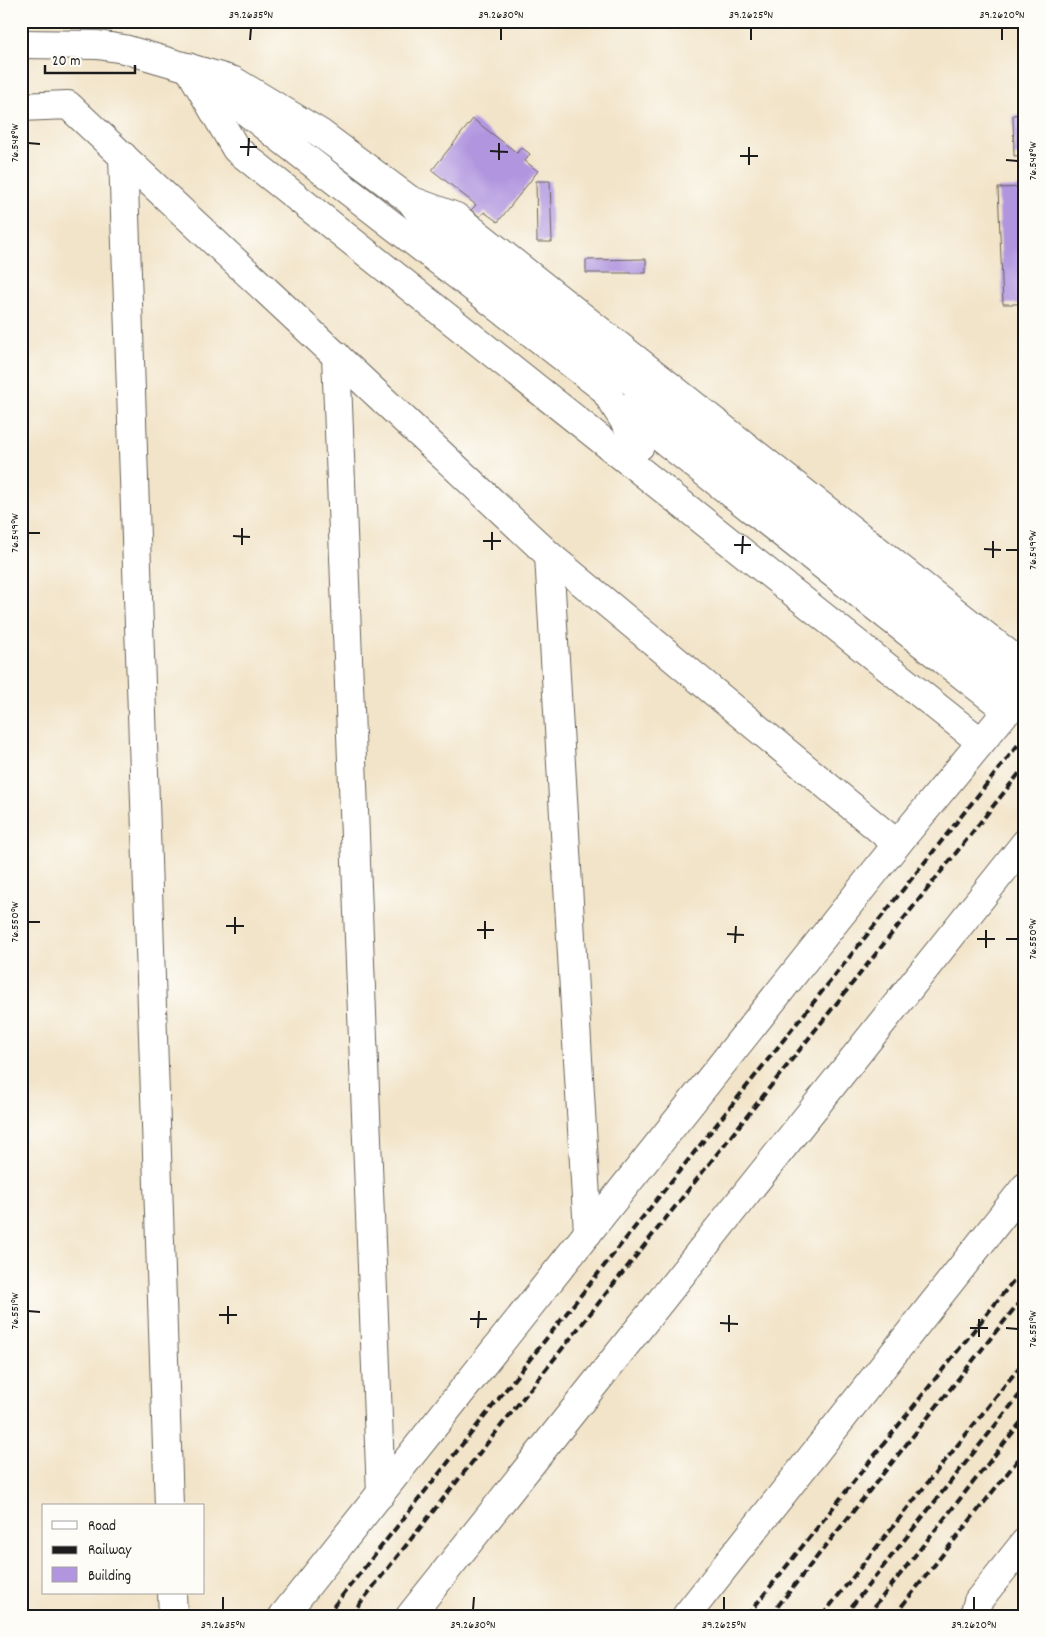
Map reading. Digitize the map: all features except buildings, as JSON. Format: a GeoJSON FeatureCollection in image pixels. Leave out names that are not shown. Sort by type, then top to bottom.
{"type":"FeatureCollection","features":[{"type":"Feature","properties":{"kind":"street"},"geometry":{"type":"LineString","coordinates":[[35,36],[124,49],[234,81],[320,132],[410,200],[430,226],[616,368],[1009,705]]}},
{"type":"Feature","properties":{"kind":"street"},"geometry":{"type":"LineString","coordinates":[[188,67],[604,389],[640,446],[1009,705]]}},
{"type":"Feature","properties":{"kind":"street"},"geometry":{"type":"LineString","coordinates":[[188,67],[236,149],[1009,705]]}},
{"type":"Feature","properties":{"kind":"street"},"geometry":{"type":"LineString","coordinates":[[21,106],[68,105],[549,555],[897,844]]}},
{"type":"Feature","properties":{"kind":"street"},"geometry":{"type":"LineString","coordinates":[[123,156],[169,1504]]}},
{"type":"Feature","properties":{"kind":"street"},"geometry":{"type":"LineString","coordinates":[[410,200],[456,217],[1009,705]]}},
{"type":"Feature","properties":{"kind":"street"},"geometry":{"type":"LineString","coordinates":[[336,355],[381,1494]]}},
{"type":"Feature","properties":{"kind":"street"},"geometry":{"type":"LineString","coordinates":[[549,555],[588,1233]]}},
{"type":"Feature","properties":{"kind":"street"},"geometry":{"type":"LineString","coordinates":[[283,1616],[1009,705]]}},
{"type":"Feature","properties":{"kind":"street"},"geometry":{"type":"LineString","coordinates":[[410,1616],[1025,842]]}},
{"type":"Feature","properties":{"kind":"street"},"geometry":{"type":"LineString","coordinates":[[686,1616],[1025,1187]]}},
{"type":"Feature","properties":{"kind":"street"},"geometry":{"type":"LineString","coordinates":[[974,1616],[978,1601],[1025,1542]]}},
{"type":"Feature","properties":{"kind":"street"},"geometry":{"type":"LineString","coordinates":[[172,1594],[173,1616]]}},
{"type":"Feature","properties":{"kind":"railway"},"geometry":{"type":"LineString","coordinates":[[326,1616],[1025,736]]}},
{"type":"Feature","properties":{"kind":"railway"},"geometry":{"type":"LineString","coordinates":[[350,1616],[1025,766]]}},
{"type":"Feature","properties":{"kind":"railway"},"geometry":{"type":"LineString","coordinates":[[747,1616],[1025,1266]]}},
{"type":"Feature","properties":{"kind":"railway"},"geometry":{"type":"LineString","coordinates":[[770,1616],[1025,1295]]}},
{"type":"Feature","properties":{"kind":"railway"},"geometry":{"type":"LineString","coordinates":[[822,1616],[1025,1360]]}},
{"type":"Feature","properties":{"kind":"railway"},"geometry":{"type":"LineString","coordinates":[[844,1616],[1025,1388]]}},
{"type":"Feature","properties":{"kind":"railway"},"geometry":{"type":"LineString","coordinates":[[867,1616],[1025,1417]]}},
{"type":"Feature","properties":{"kind":"railway"},"geometry":{"type":"LineString","coordinates":[[894,1616],[1025,1451]]}}]}
